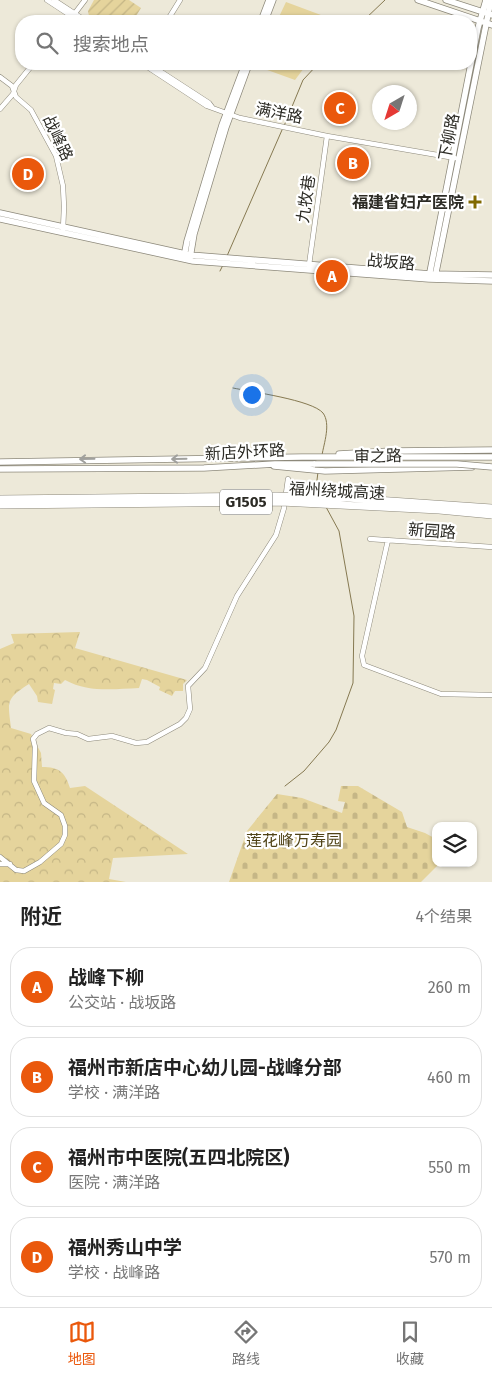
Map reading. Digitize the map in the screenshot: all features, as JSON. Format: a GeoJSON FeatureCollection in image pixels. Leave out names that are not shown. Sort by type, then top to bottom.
{"type":"FeatureCollection","features":[{"type":"Feature","properties":{"kind":"highway","name":"福州绕城高速"},"geometry":{"type":"LineString","coordinates":[[0,498],[276,496],[386,500],[492,508]]}},
{"type":"Feature","properties":{"kind":"highway","name":"福州绕城高速"},"geometry":{"type":"LineString","coordinates":[[0,505],[281,502],[439,510],[492,515]]}},
{"type":"Feature","properties":{"kind":"main road"},"geometry":{"type":"LineString","coordinates":[[263,15],[269,0]]}},
{"type":"Feature","properties":{"kind":"main road"},"geometry":{"type":"LineString","coordinates":[[267,15],[273,0]]}},
{"type":"Feature","properties":{"kind":"main road"},"geometry":{"type":"LineString","coordinates":[[418,0],[462,15]]}},
{"type":"Feature","properties":{"kind":"main road"},"geometry":{"type":"LineString","coordinates":[[446,0],[487,14]]}},
{"type":"Feature","properties":{"kind":"main road","name":"下柳路"},"geometry":{"type":"LineString","coordinates":[[486,0],[487,14]]}},
{"type":"Feature","properties":{"kind":"main road","name":"下柳路"},"geometry":{"type":"LineString","coordinates":[[477,52],[490,0]]}},
{"type":"Feature","properties":{"kind":"main road"},"geometry":{"type":"LineString","coordinates":[[477,20],[492,25]]}},
{"type":"Feature","properties":{"kind":"main road"},"geometry":{"type":"LineString","coordinates":[[187,257],[228,114],[243,70]]}},
{"type":"Feature","properties":{"kind":"main road"},"geometry":{"type":"LineString","coordinates":[[228,114],[246,70]]}},
{"type":"Feature","properties":{"kind":"main road","name":"下柳路"},"geometry":{"type":"LineString","coordinates":[[432,277],[473,70]]}},
{"type":"Feature","properties":{"kind":"main road"},"geometry":{"type":"LineString","coordinates":[[0,213],[63,230]]}},
{"type":"Feature","properties":{"kind":"main road"},"geometry":{"type":"LineString","coordinates":[[0,219],[63,230],[187,257],[230,261]]}},
{"type":"Feature","properties":{"kind":"main road","name":"战坂路"},"geometry":{"type":"LineString","coordinates":[[230,261],[309,265],[432,277],[492,275]]}},
{"type":"Feature","properties":{"kind":"main road","name":"战坂路"},"geometry":{"type":"LineString","coordinates":[[230,261],[492,281]]}},
{"type":"Feature","properties":{"kind":"main road","name":"审之路"},"geometry":{"type":"LineString","coordinates":[[315,459],[327,455],[391,451],[492,450]]}},
{"type":"Feature","properties":{"kind":"main road","name":"新店外环路"},"geometry":{"type":"LineString","coordinates":[[0,460],[302,457],[492,467]]}},
{"type":"Feature","properties":{"kind":"main road","name":"新店外环路"},"geometry":{"type":"LineString","coordinates":[[2,469],[204,468],[264,465],[315,459],[492,457]]}},
{"type":"Feature","properties":{"kind":"main road","name":"审之路"},"geometry":{"type":"LineString","coordinates":[[264,465],[314,471],[492,467]]}},
{"type":"Feature","properties":{"kind":"street"},"geometry":{"type":"LineString","coordinates":[[47,0],[69,15]]}},
{"type":"Feature","properties":{"kind":"street"},"geometry":{"type":"LineString","coordinates":[[54,0],[70,15]]}},
{"type":"Feature","properties":{"kind":"street"},"geometry":{"type":"LineString","coordinates":[[74,15],[85,0]]}},
{"type":"Feature","properties":{"kind":"street"},"geometry":{"type":"LineString","coordinates":[[171,15],[180,0]]}},
{"type":"Feature","properties":{"kind":"street"},"geometry":{"type":"LineString","coordinates":[[0,109],[14,91],[16,84],[28,70]]}},
{"type":"Feature","properties":{"kind":"street","name":"满洋路"},"geometry":{"type":"LineString","coordinates":[[152,70],[207,106],[240,118],[327,136],[456,158]]}},
{"type":"Feature","properties":{"kind":"street","name":"满洋路"},"geometry":{"type":"LineString","coordinates":[[158,70],[209,102],[213,108]]}},
{"type":"Feature","properties":{"kind":"street","name":"战峰路"},"geometry":{"type":"LineString","coordinates":[[0,77],[12,86],[16,97],[31,110],[56,156],[63,186],[63,230]]}},
{"type":"Feature","properties":{"kind":"street","name":"九牧巷"},"geometry":{"type":"LineString","coordinates":[[309,265],[327,136]]}},
{"type":"Feature","properties":{"kind":"street"},"geometry":{"type":"LineString","coordinates":[[0,857],[18,871],[30,869],[61,844],[66,835],[65,826],[60,815],[44,803],[34,781],[35,746],[33,739],[37,734],[49,728],[77,734],[88,739],[112,736],[141,743],[154,739],[180,724],[186,718],[190,709],[188,686],[205,668],[237,596],[276,535],[284,508],[288,479]]}},
{"type":"Feature","properties":{"kind":"street","name":"新园路"},"geometry":{"type":"LineString","coordinates":[[370,539],[492,547]]}},
{"type":"Feature","properties":{"kind":"street"},"geometry":{"type":"LineString","coordinates":[[388,540],[362,663],[370,668],[441,694],[492,695]]}},
{"type":"Feature","properties":{"kind":"street"},"geometry":{"type":"LineString","coordinates":[[0,864],[10,864]]}},
{"type":"Feature","properties":{"kind":"green space"},"geometry":{"type":"Polygon","coordinates":[[[94,0],[129,0],[141,8],[137,15],[89,15],[88,11],[94,0]]]}},
{"type":"Feature","properties":{"kind":"green space"},"geometry":{"type":"Polygon","coordinates":[[[286,2],[321,15],[280,15],[286,2]]]}},
{"type":"Feature","properties":{"kind":"green space"},"geometry":{"type":"Polygon","coordinates":[[[267,70],[302,70],[295,80],[267,70]]]}},
{"type":"Feature","properties":{"kind":"green space"},"geometry":{"type":"Polygon","coordinates":[[[80,632],[75,648],[187,680],[183,684],[183,691],[175,691],[172,696],[159,690],[160,687],[142,679],[139,688],[111,689],[92,689],[65,680],[61,684],[54,683],[53,689],[55,690],[52,704],[38,702],[37,696],[29,684],[16,694],[10,702],[11,728],[31,734],[41,753],[42,767],[57,769],[61,772],[70,788],[85,786],[188,854],[113,858],[109,879],[126,882],[0,882],[0,649],[14,643],[11,634],[80,632]]]}},
{"type":"Feature","properties":{"kind":"green space","name":"莲花峰万寿园"},"geometry":{"type":"Polygon","coordinates":[[[341,786],[358,786],[402,812],[407,827],[432,837],[432,867],[436,867],[421,882],[229,882],[247,831],[277,794],[302,798],[342,813],[345,802],[338,801],[341,786]]]}},
{"type":"Feature","properties":{"kind":"waterway"},"geometry":{"type":"LineString","coordinates":[[369,15],[385,0]]}},
{"type":"Feature","properties":{"kind":"waterway"},"geometry":{"type":"LineString","coordinates":[[284,126],[303,80],[312,70]]}},
{"type":"Feature","properties":{"kind":"waterway"},"geometry":{"type":"LineString","coordinates":[[227,256],[282,130]]}},
{"type":"Feature","properties":{"kind":"waterway"},"geometry":{"type":"LineString","coordinates":[[220,271],[223,265]]}},
{"type":"Feature","properties":{"kind":"waterway"},"geometry":{"type":"LineString","coordinates":[[233,388],[295,400],[317,408],[323,413],[327,428],[322,455]]}},
{"type":"Feature","properties":{"kind":"waterway"},"geometry":{"type":"LineString","coordinates":[[318,472],[317,480],[320,494]]}},
{"type":"Feature","properties":{"kind":"waterway"},"geometry":{"type":"LineString","coordinates":[[285,786],[304,771],[329,742],[336,730],[353,683],[354,616],[339,531],[326,507]]}},
{"type":"Feature","properties":{"kind":"place","name":"福州市中医院(五四北院区)"},"geometry":{"type":"Point","coordinates":[340,108]}},
{"type":"Feature","properties":{"kind":"place","name":"福州市新店中心幼儿园-战峰分部"},"geometry":{"type":"Point","coordinates":[353,163]}},
{"type":"Feature","properties":{"kind":"place","name":"福州秀山中学"},"geometry":{"type":"Point","coordinates":[28,174]}},
{"type":"Feature","properties":{"kind":"place","name":"福建省妇产医院"},"geometry":{"type":"Point","coordinates":[475,202]}},
{"type":"Feature","properties":{"kind":"place","name":"战峰下柳"},"geometry":{"type":"Point","coordinates":[332,276]}}]}
